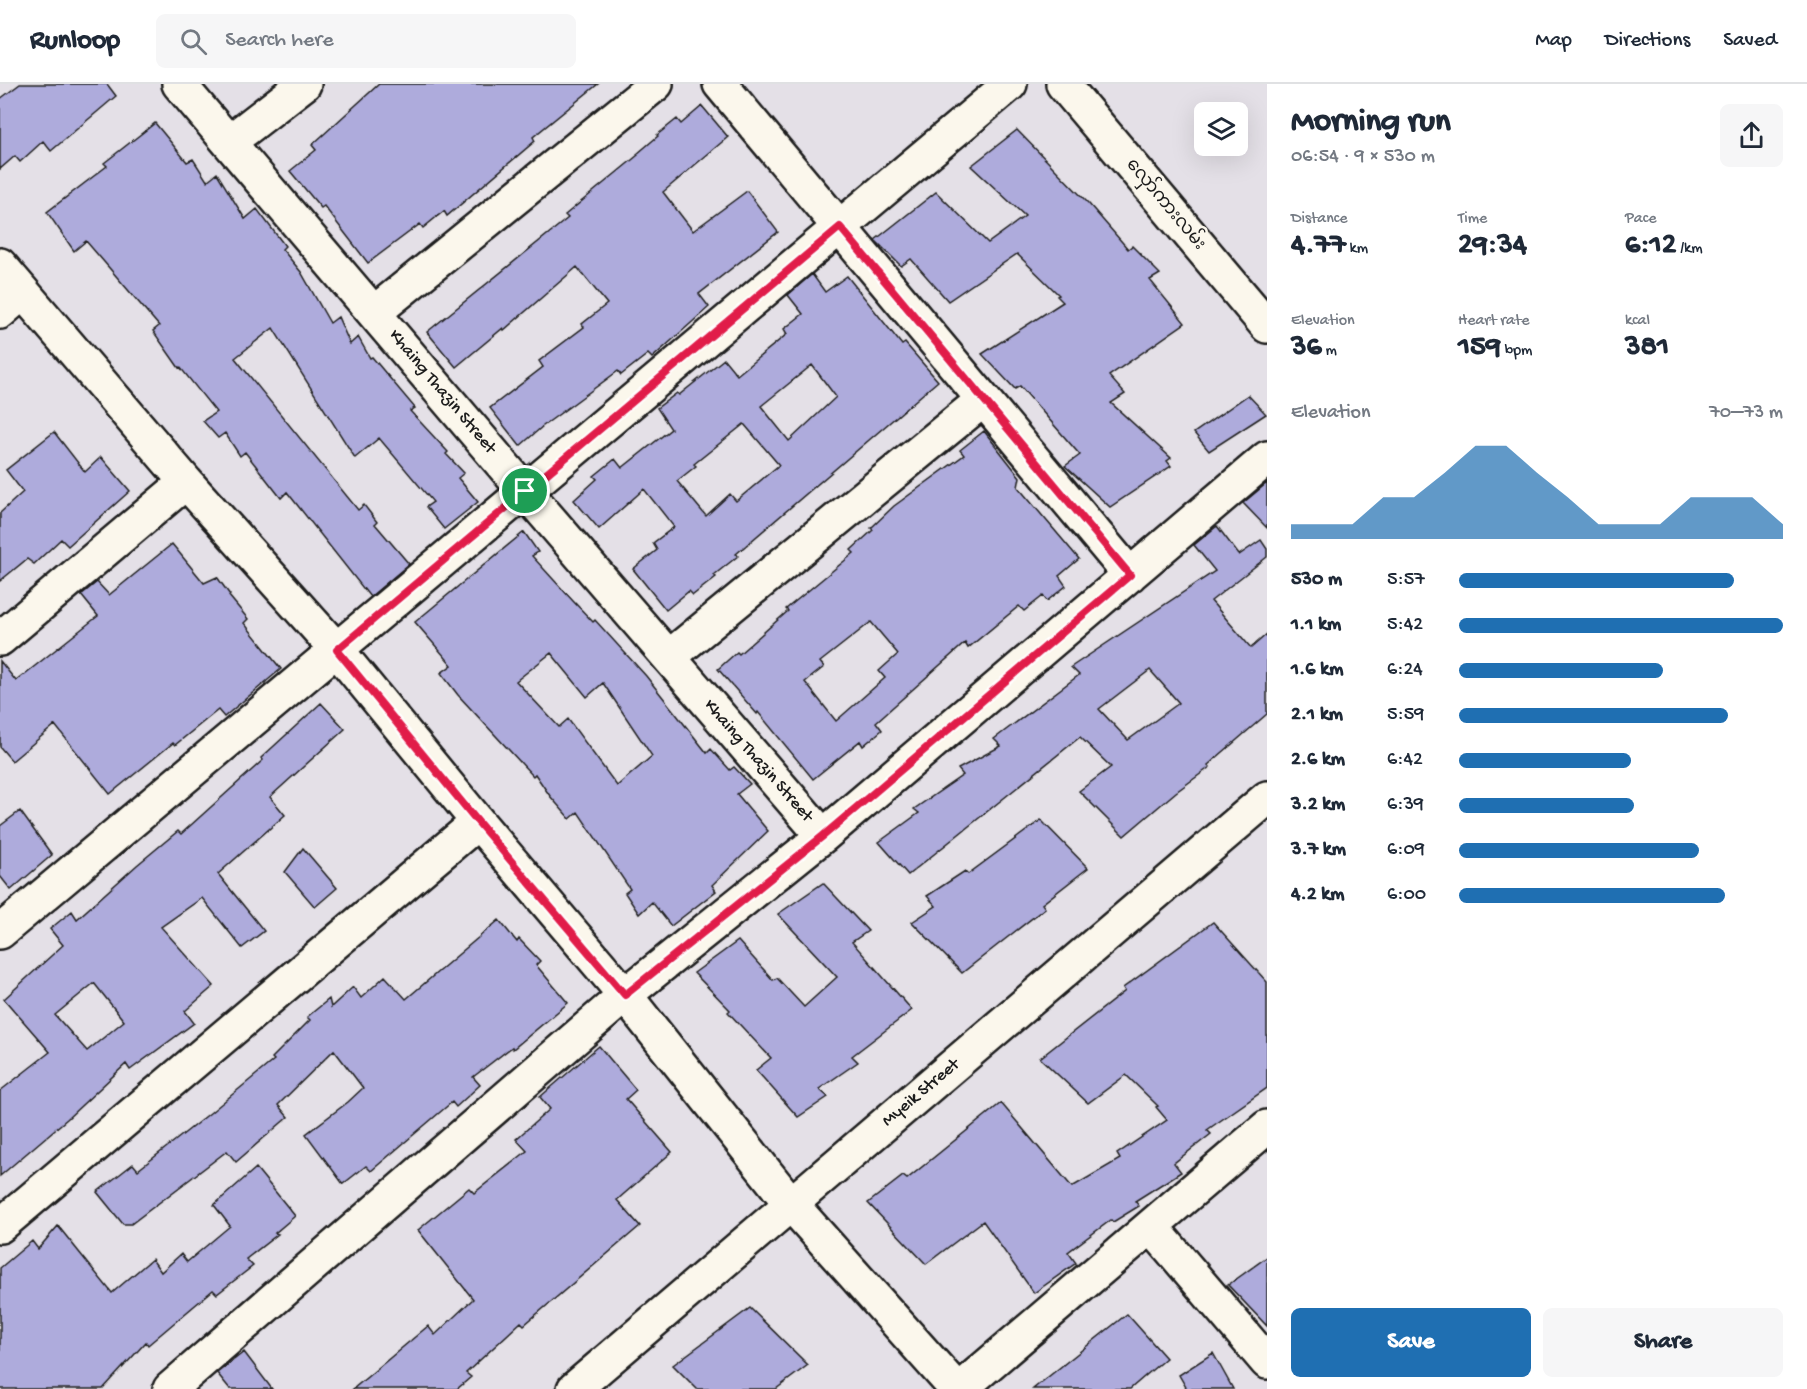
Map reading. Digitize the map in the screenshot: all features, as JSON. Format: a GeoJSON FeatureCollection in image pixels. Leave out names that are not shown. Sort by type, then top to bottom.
{"type":"FeatureCollection","features":[{"type":"Feature","properties":{"kind":"street","name":"Khaing Thazin Street"},"geometry":{"type":"LineString","coordinates":[[179,84],[525,491],[823,836]]}},
{"type":"Feature","properties":{"kind":"street"},"geometry":{"type":"LineString","coordinates":[[228,142],[304,84]]}},
{"type":"Feature","properties":{"kind":"street"},"geometry":{"type":"LineString","coordinates":[[375,312],[656,84]]}},
{"type":"Feature","properties":{"kind":"street"},"geometry":{"type":"LineString","coordinates":[[720,84],[1130,575]]}},
{"type":"Feature","properties":{"kind":"street"},"geometry":{"type":"LineString","coordinates":[[0,932],[1010,84]]}},
{"type":"Feature","properties":{"kind":"street","name":"လှော်ကားလမ်း"},"geometry":{"type":"LineString","coordinates":[[1063,84],[1267,326]]}},
{"type":"Feature","properties":{"kind":"street"},"geometry":{"type":"LineString","coordinates":[[0,265],[12,302],[186,482],[337,650],[478,822],[625,995],[791,1204],[958,1389],[1267,1127]]}},
{"type":"Feature","properties":{"kind":"street"},"geometry":{"type":"LineString","coordinates":[[669,657],[983,400]]}},
{"type":"Feature","properties":{"kind":"street"},"geometry":{"type":"LineString","coordinates":[[170,1389],[625,995],[823,836],[1267,458]]}},
{"type":"Feature","properties":{"kind":"street"},"geometry":{"type":"LineString","coordinates":[[0,639],[186,482]]}},
{"type":"Feature","properties":{"kind":"street","name":"Myeik Street"},"geometry":{"type":"LineString","coordinates":[[574,1389],[1267,798]]}},
{"type":"Feature","properties":{"kind":"street"},"geometry":{"type":"LineString","coordinates":[[0,1226],[478,822]]}},
{"type":"Feature","properties":{"kind":"street"},"geometry":{"type":"LineString","coordinates":[[1150,1226],[1267,1362]]}},
{"type":"Feature","properties":{"kind":"building"},"geometry":{"type":"Polygon","coordinates":[[[20,84],[107,84],[116,96],[51,151],[43,141],[20,162],[15,156],[0,169],[0,99],[20,84]]]}},
{"type":"Feature","properties":{"kind":"building"},"geometry":{"type":"Polygon","coordinates":[[[379,84],[598,84],[533,137],[535,141],[447,216],[444,211],[423,228],[420,224],[368,263],[324,206],[321,208],[290,171],[316,150],[312,145],[379,84]]]}},
{"type":"Feature","properties":{"kind":"building"},"geometry":{"type":"Polygon","coordinates":[[[702,106],[728,137],[663,192],[693,231],[747,191],[778,232],[699,294],[709,307],[652,358],[648,354],[621,375],[618,371],[543,426],[520,446],[490,408],[543,367],[539,361],[584,327],[582,324],[607,304],[577,267],[504,330],[503,328],[456,367],[427,332],[568,218],[565,215],[638,155],[657,135],[677,119],[681,124],[702,106]]]}},
{"type":"Feature","properties":{"kind":"building"},"geometry":{"type":"Polygon","coordinates":[[[155,123],[187,162],[193,159],[207,181],[217,173],[245,219],[257,209],[285,246],[282,249],[301,272],[330,323],[338,317],[350,344],[358,337],[370,358],[372,357],[415,408],[410,411],[464,473],[458,478],[478,502],[444,529],[426,507],[433,502],[379,438],[355,458],[273,328],[235,358],[358,510],[364,505],[377,522],[375,524],[409,564],[370,597],[287,492],[281,498],[245,452],[240,456],[225,433],[218,438],[203,421],[216,412],[179,368],[153,331],[159,326],[86,241],[74,251],[47,212],[107,166],[104,163],[155,123]]]}},
{"type":"Feature","properties":{"kind":"building"},"geometry":{"type":"Polygon","coordinates":[[[1017,130],[1089,204],[1128,249],[1132,246],[1160,274],[1150,280],[1185,323],[1109,376],[1125,394],[1111,403],[1171,458],[1167,461],[1171,466],[1110,507],[1065,466],[1080,455],[1020,386],[1015,389],[982,354],[1063,302],[1057,296],[1059,295],[1017,254],[948,301],[911,259],[901,266],[875,240],[936,192],[988,243],[1025,216],[971,166],[1017,130]]]}},
{"type":"Feature","properties":{"kind":"building"},"geometry":{"type":"Polygon","coordinates":[[[812,274],[825,292],[847,276],[902,345],[905,343],[938,381],[736,554],[738,556],[714,575],[716,577],[693,595],[689,591],[666,610],[633,569],[657,550],[653,543],[674,527],[644,489],[599,529],[574,500],[597,479],[594,476],[615,459],[622,468],[671,429],[657,408],[677,393],[679,395],[724,359],[737,375],[787,334],[784,329],[803,314],[788,295],[812,274]],[[812,365],[761,406],[789,441],[836,397],[812,365]],[[744,424],[694,464],[696,466],[677,481],[706,516],[730,494],[736,501],[779,465],[744,424]]]}},
{"type":"Feature","properties":{"kind":"building"},"geometry":{"type":"Polygon","coordinates":[[[1248,395],[1266,414],[1209,451],[1194,433],[1248,395]]]}},
{"type":"Feature","properties":{"kind":"building"},"geometry":{"type":"Polygon","coordinates":[[[984,431],[1020,477],[1018,487],[1079,559],[1059,576],[1066,586],[1047,601],[1043,596],[1024,611],[1019,606],[968,648],[965,643],[876,722],[882,730],[863,746],[860,741],[813,779],[758,712],[757,714],[718,669],[737,652],[739,654],[788,611],[786,609],[854,553],[851,550],[894,506],[964,455],[960,450],[984,431]],[[871,622],[820,662],[824,667],[805,682],[836,721],[885,678],[879,671],[898,654],[871,622]]]}},
{"type":"Feature","properties":{"kind":"building"},"geometry":{"type":"Polygon","coordinates":[[[54,432],[85,472],[101,457],[130,491],[68,546],[61,539],[34,564],[27,559],[0,581],[0,513],[23,492],[6,470],[54,432]]]}},
{"type":"Feature","properties":{"kind":"building"},"geometry":{"type":"Polygon","coordinates":[[[1267,483],[1267,528],[1243,503],[1267,483]]]}},
{"type":"Feature","properties":{"kind":"building"},"geometry":{"type":"Polygon","coordinates":[[[1217,526],[1239,555],[1261,540],[1267,549],[1267,557],[1211,601],[1251,648],[1267,634],[1267,714],[1208,765],[1210,767],[1124,836],[1079,791],[1111,767],[1080,737],[908,875],[879,842],[919,813],[914,809],[963,775],[958,769],[1001,746],[994,739],[1079,675],[1071,667],[1215,571],[1194,545],[1217,526]],[[1150,670],[1099,709],[1128,740],[1179,703],[1150,670]]]}},
{"type":"Feature","properties":{"kind":"building"},"geometry":{"type":"Polygon","coordinates":[[[524,532],[538,552],[532,556],[646,676],[707,753],[711,749],[730,770],[734,767],[750,784],[737,794],[768,831],[712,885],[716,891],[671,926],[652,902],[639,914],[625,893],[630,889],[578,812],[570,819],[535,774],[533,776],[458,695],[441,673],[452,665],[415,622],[524,532]],[[551,653],[516,681],[559,727],[568,719],[617,786],[652,756],[603,683],[587,697],[551,653]]]}},
{"type":"Feature","properties":{"kind":"building"},"geometry":{"type":"Polygon","coordinates":[[[172,544],[204,583],[217,577],[248,619],[244,623],[281,669],[224,717],[218,710],[110,794],[55,725],[12,761],[0,747],[0,661],[16,681],[98,616],[81,595],[97,582],[109,595],[172,544]]]}},
{"type":"Feature","properties":{"kind":"building"},"geometry":{"type":"Polygon","coordinates":[[[321,703],[345,729],[270,797],[285,815],[218,874],[264,931],[242,948],[202,898],[161,927],[214,986],[185,1011],[194,1023],[130,1070],[126,1064],[67,1119],[0,1176],[0,1091],[50,1052],[4,999],[63,945],[50,929],[72,911],[77,919],[178,831],[181,834],[263,760],[261,758],[321,703]],[[94,983],[55,1015],[87,1051],[124,1021],[94,983]]]}},
{"type":"Feature","properties":{"kind":"building"},"geometry":{"type":"Polygon","coordinates":[[[20,811],[52,855],[11,890],[0,876],[0,826],[20,811]]]}},
{"type":"Feature","properties":{"kind":"building"},"geometry":{"type":"Polygon","coordinates":[[[1041,820],[1088,868],[1042,904],[1045,908],[962,973],[912,922],[936,906],[927,896],[965,871],[968,874],[1041,820]]]}},
{"type":"Feature","properties":{"kind":"building"},"geometry":{"type":"Polygon","coordinates":[[[303,848],[337,888],[315,907],[285,872],[303,848]]]}},
{"type":"Feature","properties":{"kind":"building"},"geometry":{"type":"Polygon","coordinates":[[[823,883],[868,931],[852,942],[912,1010],[852,1056],[858,1062],[819,1089],[828,1097],[798,1117],[756,1070],[771,1058],[728,1012],[730,1010],[694,973],[738,941],[773,980],[777,978],[804,1007],[837,977],[778,914],[823,883]]]}},
{"type":"Feature","properties":{"kind":"building"},"geometry":{"type":"Polygon","coordinates":[[[499,920],[517,942],[519,939],[540,961],[536,965],[568,1003],[513,1049],[512,1047],[473,1077],[480,1085],[456,1107],[452,1102],[371,1171],[366,1166],[343,1184],[306,1134],[363,1088],[334,1050],[278,1105],[288,1117],[236,1162],[227,1151],[131,1224],[123,1224],[97,1192],[133,1164],[138,1170],[274,1060],[272,1058],[310,1020],[307,1017],[329,999],[331,1007],[353,987],[361,998],[385,976],[406,999],[499,920]]]}},
{"type":"Feature","properties":{"kind":"building"},"geometry":{"type":"Polygon","coordinates":[[[1213,922],[1267,982],[1267,1088],[1207,1130],[1211,1134],[1174,1163],[1181,1172],[1135,1201],[1139,1206],[1113,1222],[1111,1220],[1068,1252],[1076,1263],[1034,1293],[983,1221],[926,1264],[868,1203],[903,1176],[907,1179],[1001,1103],[1072,1187],[1120,1159],[1117,1154],[1167,1120],[1156,1107],[1158,1106],[1126,1075],[1088,1103],[1040,1058],[1125,991],[1123,988],[1213,922]]]}},
{"type":"Feature","properties":{"kind":"building"},"geometry":{"type":"Polygon","coordinates":[[[599,1046],[636,1090],[626,1099],[672,1152],[617,1200],[640,1226],[524,1325],[521,1322],[466,1373],[471,1377],[457,1389],[353,1389],[428,1326],[435,1335],[473,1299],[418,1230],[469,1188],[474,1193],[527,1151],[516,1139],[550,1109],[540,1097],[599,1046]]]}},
{"type":"Feature","properties":{"kind":"building"},"geometry":{"type":"Polygon","coordinates":[[[256,1168],[295,1216],[275,1233],[278,1234],[246,1259],[253,1266],[217,1294],[213,1290],[148,1345],[146,1342],[103,1389],[0,1389],[0,1268],[32,1241],[38,1249],[58,1226],[112,1293],[152,1259],[161,1272],[181,1254],[187,1262],[230,1226],[214,1205],[256,1168]]]}},
{"type":"Feature","properties":{"kind":"building"},"geometry":{"type":"Polygon","coordinates":[[[1267,1257],[1267,1326],[1228,1285],[1267,1257]]]}},
{"type":"Feature","properties":{"kind":"building"},"geometry":{"type":"Polygon","coordinates":[[[750,1308],[808,1365],[776,1389],[697,1389],[673,1365],[750,1308]]]}},
{"type":"Feature","properties":{"kind":"building"},"geometry":{"type":"Polygon","coordinates":[[[1127,1314],[1166,1358],[1130,1389],[1033,1389],[1127,1314]]]}},
{"type":"Feature","properties":{"kind":"building"},"geometry":{"type":"Polygon","coordinates":[[[244,1352],[272,1389],[230,1389],[217,1373],[244,1352]]]}},
{"type":"Feature","properties":{"kind":"building"},"geometry":{"type":"Polygon","coordinates":[[[1213,1353],[1233,1389],[1187,1389],[1179,1375],[1213,1353]]]}},
{"type":"Feature","properties":{"kind":"route"},"geometry":{"type":"LineString","coordinates":[[840,227],[1130,575],[823,836],[625,995],[478,822],[337,650],[525,491],[840,227]]}}]}
